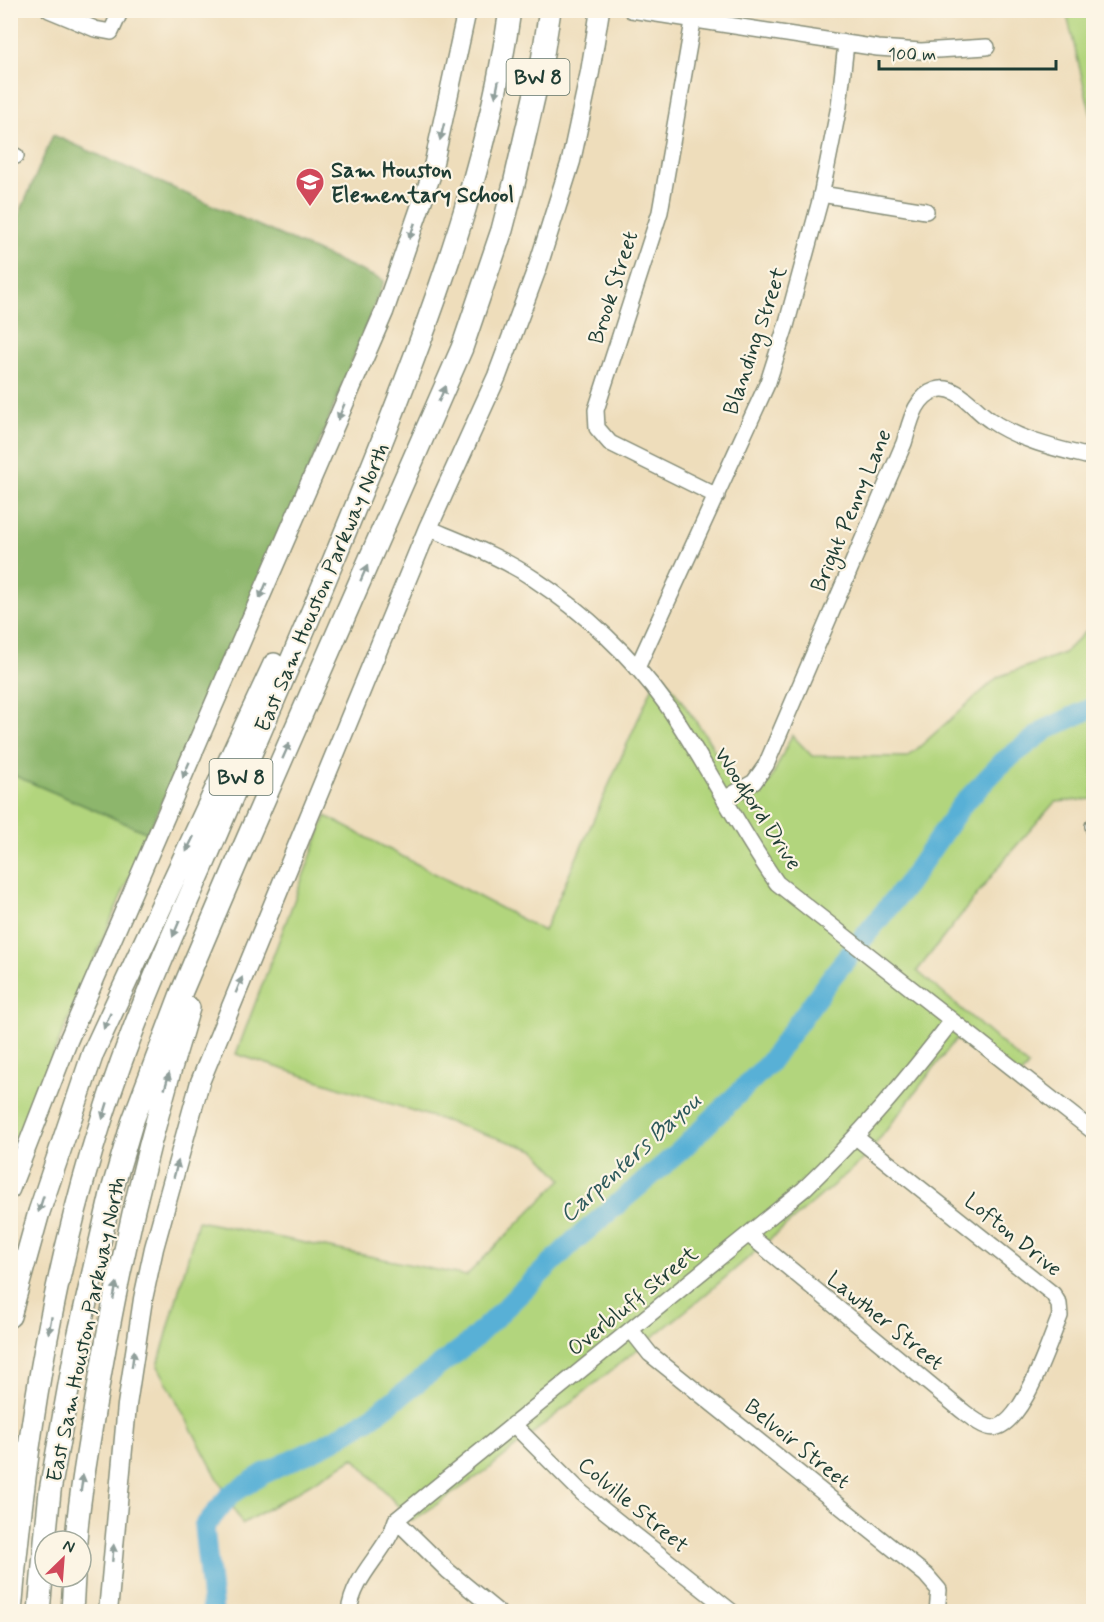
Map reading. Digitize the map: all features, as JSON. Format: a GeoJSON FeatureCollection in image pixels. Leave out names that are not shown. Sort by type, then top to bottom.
{"type":"FeatureCollection","features":[{"type":"Feature","properties":{"kind":"highway","name":"East Sam Houston Parkway North"},"geometry":{"type":"LineString","coordinates":[[11,1611],[18,1527],[49,1328],[81,1190],[113,1082],[137,1019],[358,503],[431,313],[466,211],[480,160],[510,10]]}},
{"type":"Feature","properties":{"kind":"highway","name":"East Sam Houston Parkway North"},"geometry":{"type":"LineString","coordinates":[[47,1529],[62,1422],[111,1194],[132,1123],[157,1054],[237,862],[462,348],[502,230],[525,144],[550,10]]}},
{"type":"Feature","properties":{"kind":"highway"},"geometry":{"type":"LineString","coordinates":[[525,144],[561,10]]}},
{"type":"Feature","properties":{"kind":"highway"},"geometry":{"type":"LineString","coordinates":[[10,1316],[39,1212],[93,1053],[254,708],[431,313]]}},
{"type":"Feature","properties":{"kind":"highway"},"geometry":{"type":"LineString","coordinates":[[77,1529],[82,1480],[106,1331],[128,1230],[177,1046],[237,862]]}},
{"type":"Feature","properties":{"kind":"highway","name":"East Sam Houston Parkway North"},"geometry":{"type":"LineString","coordinates":[[39,1611],[41,1589]]}},
{"type":"Feature","properties":{"kind":"highway"},"geometry":{"type":"LineString","coordinates":[[72,1611],[73,1589]]}},
{"type":"Feature","properties":{"kind":"main road","name":"BW 8"},"geometry":{"type":"LineString","coordinates":[[10,1190],[68,1041],[384,312],[431,176],[467,10]]}},
{"type":"Feature","properties":{"kind":"main road","name":"BW 8"},"geometry":{"type":"LineString","coordinates":[[108,1611],[127,1405],[143,1299],[154,1248],[200,1082],[428,528],[497,376],[538,266],[571,161],[590,72],[600,10]]}},
{"type":"Feature","properties":{"kind":"street"},"geometry":{"type":"LineString","coordinates":[[49,10],[96,29],[111,32],[121,10]]}},
{"type":"Feature","properties":{"kind":"street"},"geometry":{"type":"LineString","coordinates":[[631,10],[694,16],[846,44],[906,51],[987,47]]}},
{"type":"Feature","properties":{"kind":"street","name":"Brook Street"},"geometry":{"type":"LineString","coordinates":[[694,16],[660,212],[596,410],[597,428],[610,443],[717,496]]}},
{"type":"Feature","properties":{"kind":"street","name":"Blanding Street"},"geometry":{"type":"LineString","coordinates":[[637,668],[768,382],[786,326],[821,194],[839,106],[846,44]]}},
{"type":"Feature","properties":{"kind":"street"},"geometry":{"type":"LineString","coordinates":[[821,194],[926,211]]}},
{"type":"Feature","properties":{"kind":"street","name":"Bright Penny Lane"},"geometry":{"type":"LineString","coordinates":[[724,799],[754,782],[766,765],[904,443],[914,411],[924,396],[938,389],[955,392],[989,420],[1010,432],[1094,458]]}},
{"type":"Feature","properties":{"kind":"street","name":"Woodford Drive"},"geometry":{"type":"LineString","coordinates":[[428,528],[491,555],[534,579],[569,605],[637,668],[666,704],[752,847],[777,883],[951,1022],[1094,1132]]}},
{"type":"Feature","properties":{"kind":"street","name":"Overbluff Street"},"geometry":{"type":"LineString","coordinates":[[349,1611],[350,1603],[363,1575],[392,1535],[396,1520],[804,1189],[856,1138],[897,1092],[951,1022]]}},
{"type":"Feature","properties":{"kind":"street","name":"Lofton Drive"},"geometry":{"type":"LineString","coordinates":[[856,1138],[1053,1294],[1059,1304],[1060,1316],[1021,1409],[1001,1426]]}},
{"type":"Feature","properties":{"kind":"street","name":"Lawther Street"},"geometry":{"type":"LineString","coordinates":[[748,1235],[960,1409],[988,1427],[1001,1426]]}},
{"type":"Feature","properties":{"kind":"street","name":"Belvoir Street"},"geometry":{"type":"LineString","coordinates":[[631,1330],[650,1354],[926,1575],[939,1590],[937,1611]]}},
{"type":"Feature","properties":{"kind":"street","name":"Colville Street"},"geometry":{"type":"LineString","coordinates":[[513,1424],[582,1493],[732,1611]]}},
{"type":"Feature","properties":{"kind":"street"},"geometry":{"type":"LineString","coordinates":[[396,1520],[448,1571],[498,1611]]}},
{"type":"Feature","properties":{"kind":"green space"},"geometry":{"type":"Polygon","coordinates":[[[1066,11],[1093,11],[1093,127],[1092,119],[1066,11]]]}},
{"type":"Feature","properties":{"kind":"green space"},"geometry":{"type":"Polygon","coordinates":[[[53,135],[384,281],[277,549],[148,833],[11,774],[11,234],[53,135]]]}},
{"type":"Feature","properties":{"kind":"green space"},"geometry":{"type":"Polygon","coordinates":[[[1093,624],[1093,799],[1055,802],[1009,854],[917,971],[1028,1066],[1014,1084],[956,1039],[865,1158],[699,1300],[487,1470],[412,1521],[354,1458],[242,1524],[158,1366],[198,1221],[466,1276],[562,1179],[535,1150],[236,1054],[326,816],[544,931],[660,670],[706,736],[748,807],[769,783],[792,735],[812,756],[908,757],[998,677],[1064,653],[1093,624]]]}},
{"type":"Feature","properties":{"kind":"green space"},"geometry":{"type":"Polygon","coordinates":[[[11,774],[148,833],[11,1154],[11,774]]]}},
{"type":"Feature","properties":{"kind":"waterway","name":"Carpenters Bayou"},"geometry":{"type":"LineString","coordinates":[[213,1612],[204,1527],[230,1495],[263,1474],[325,1445],[372,1417],[469,1343],[574,1241],[680,1151],[768,1064],[833,975],[908,883],[961,806],[1003,762],[1047,729],[1094,707]]}},
{"type":"Feature","properties":{"kind":"place","name":"Sam Houston Elementary School"},"geometry":{"type":"Point","coordinates":[310,208]}}]}
